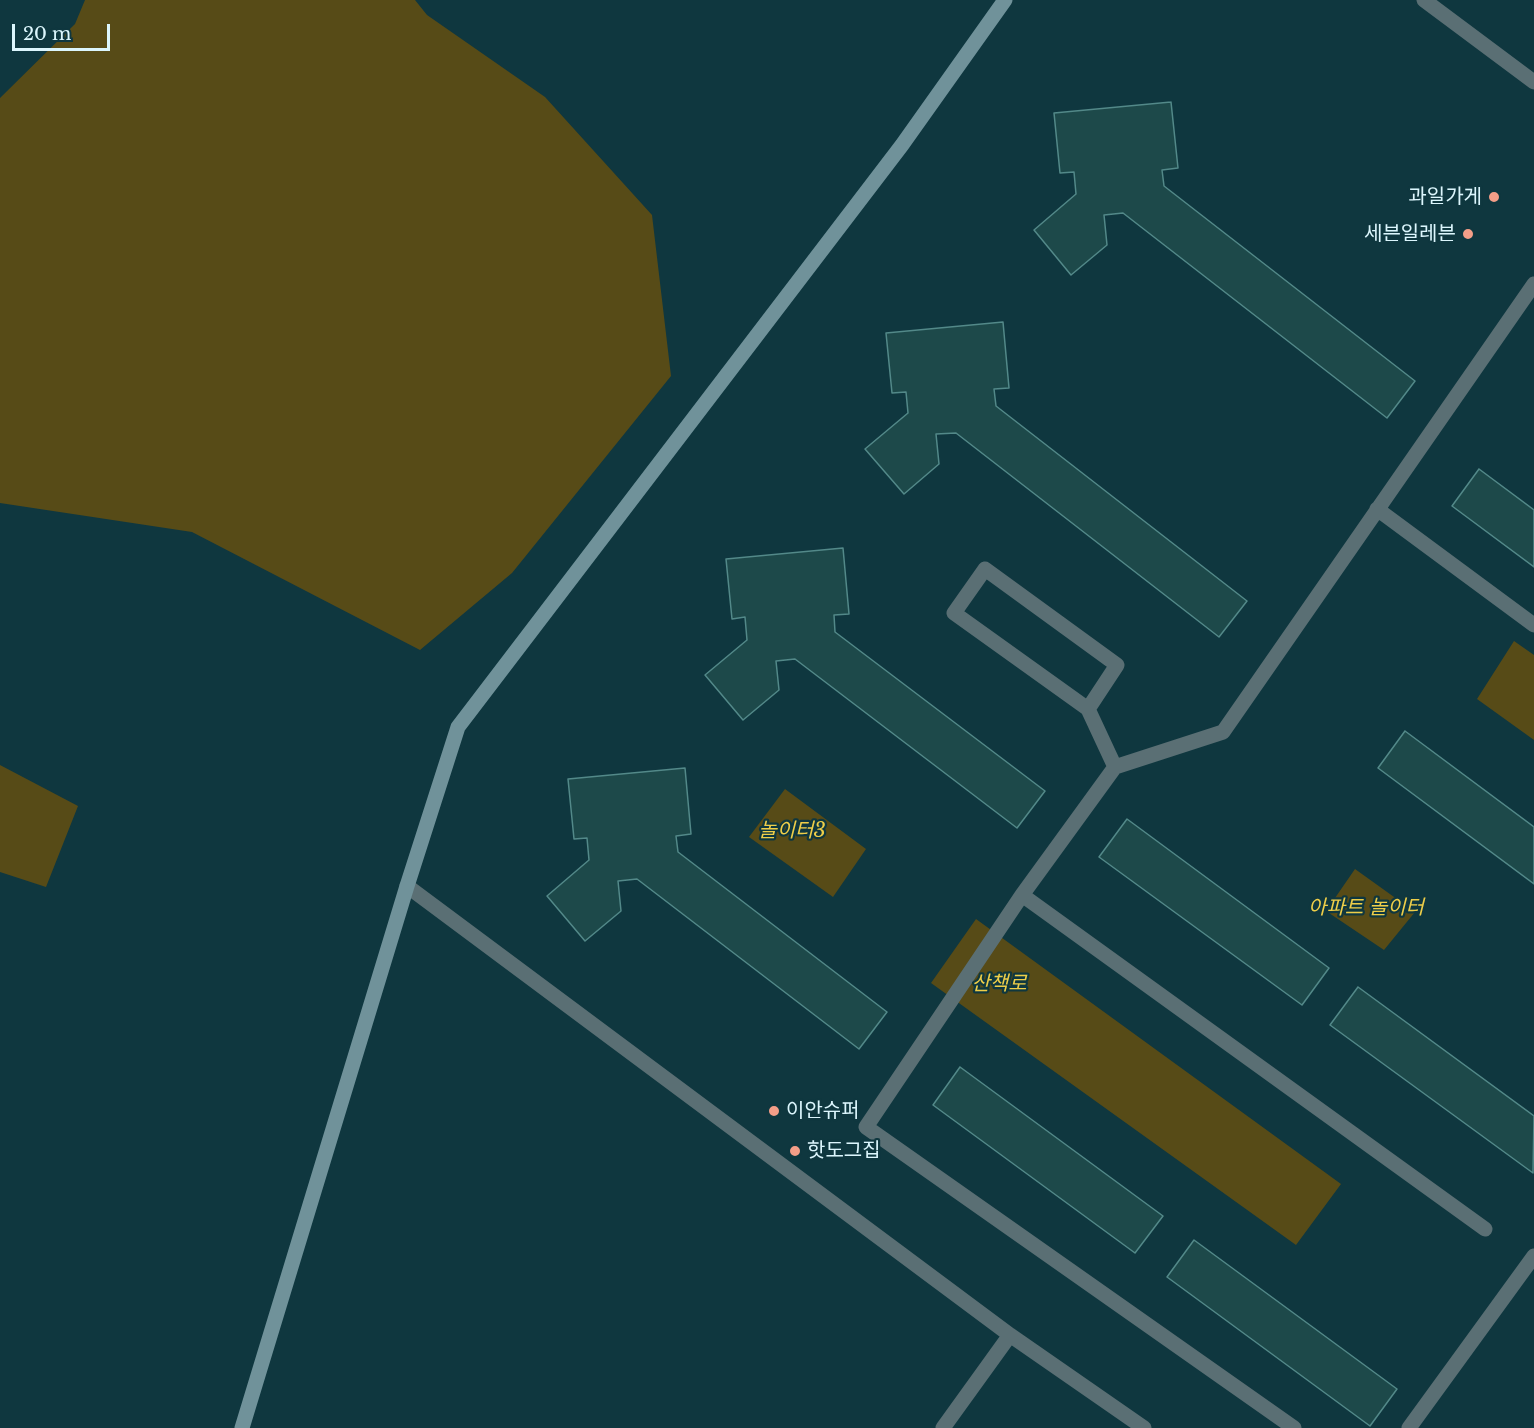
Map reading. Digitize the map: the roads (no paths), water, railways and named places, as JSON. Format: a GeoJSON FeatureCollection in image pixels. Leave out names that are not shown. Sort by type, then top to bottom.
{"type":"FeatureCollection","features":[{"type":"Feature","properties":{"kind":"street"},"geometry":{"type":"LineString","coordinates":[[242,1428],[407,886],[458,727],[903,145],[1005,0]]}},
{"type":"Feature","properties":{"kind":"street"},"geometry":{"type":"LineString","coordinates":[[1424,0],[1534,82]]}},
{"type":"Feature","properties":{"kind":"street"},"geometry":{"type":"LineString","coordinates":[[1294,1428],[866,1127],[1022,895],[1115,767],[1223,732],[1534,284]]}},
{"type":"Feature","properties":{"kind":"street"},"geometry":{"type":"LineString","coordinates":[[1377,509],[1534,625]]}},
{"type":"Feature","properties":{"kind":"street"},"geometry":{"type":"LineString","coordinates":[[1088,710],[1117,665],[985,569],[954,613],[1088,710],[1115,767]]}},
{"type":"Feature","properties":{"kind":"street"},"geometry":{"type":"LineString","coordinates":[[407,886],[1010,1335],[1144,1428]]}},
{"type":"Feature","properties":{"kind":"street"},"geometry":{"type":"LineString","coordinates":[[1022,895],[1485,1229]]}},
{"type":"Feature","properties":{"kind":"street"},"geometry":{"type":"LineString","coordinates":[[1409,1428],[1534,1256]]}},
{"type":"Feature","properties":{"kind":"street"},"geometry":{"type":"LineString","coordinates":[[943,1428],[1010,1335]]}},
{"type":"Feature","properties":{"kind":"place","name":"과일가게"},"geometry":{"type":"Point","coordinates":[1494,197]}},
{"type":"Feature","properties":{"kind":"place","name":"세븐일레븐"},"geometry":{"type":"Point","coordinates":[1468,234]}},
{"type":"Feature","properties":{"kind":"place","name":"이안슈퍼"},"geometry":{"type":"Point","coordinates":[774,1111]}},
{"type":"Feature","properties":{"kind":"place","name":"핫도그집"},"geometry":{"type":"Point","coordinates":[795,1151]}},
{"type":"Feature","properties":{"kind":"park label","name":"놀이터3"},"geometry":{"type":"Point","coordinates":[792,831]}},
{"type":"Feature","properties":{"kind":"park label","name":"아파트 놀이터"},"geometry":{"type":"Point","coordinates":[1366,908]}},
{"type":"Feature","properties":{"kind":"park label","name":"산책로"},"geometry":{"type":"Point","coordinates":[999,984]}}]}
